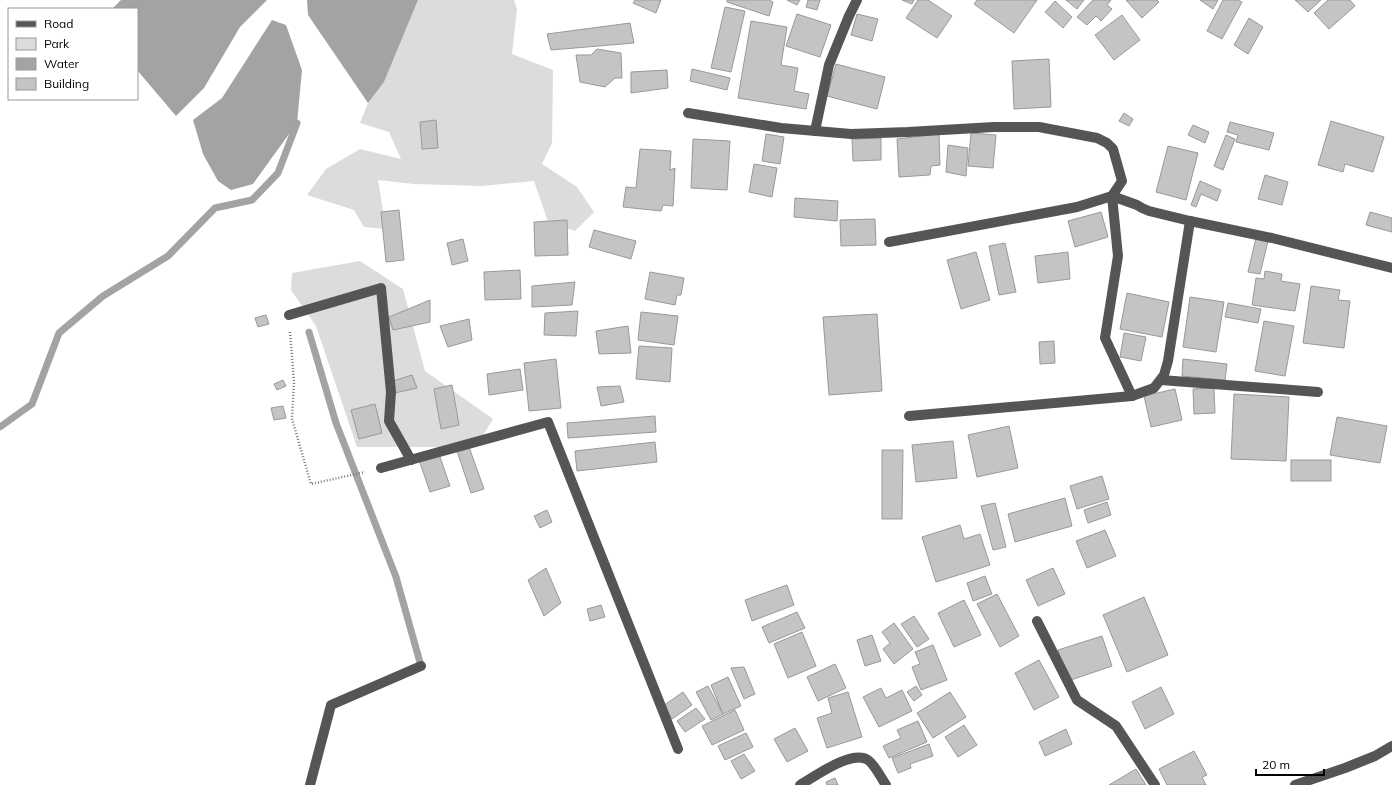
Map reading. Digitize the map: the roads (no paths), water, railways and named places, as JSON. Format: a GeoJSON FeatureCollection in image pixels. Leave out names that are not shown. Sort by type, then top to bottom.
{"type":"FeatureCollection","features":[{"type":"Feature","properties":{"kind":"street"},"geometry":{"type":"LineString","coordinates":[[815,131],[829,65],[857,0]]}},
{"type":"Feature","properties":{"kind":"street"},"geometry":{"type":"LineString","coordinates":[[688,113],[781,128],[858,134],[981,128],[1039,127],[1097,138],[1107,143],[1113,149],[1122,181],[1112,196],[1118,256],[1105,338],[1132,396]]}},
{"type":"Feature","properties":{"kind":"street"},"geometry":{"type":"LineString","coordinates":[[889,242],[1077,207],[1112,196],[1149,211],[1272,238],[1392,268]]}},
{"type":"Feature","properties":{"kind":"street"},"geometry":{"type":"LineString","coordinates":[[909,416],[1132,396],[1154,388],[1164,375],[1168,361],[1190,221]]}},
{"type":"Feature","properties":{"kind":"street"},"geometry":{"type":"LineString","coordinates":[[289,316],[381,288],[391,392],[389,421],[411,460]]}},
{"type":"Feature","properties":{"kind":"street"},"geometry":{"type":"LineString","coordinates":[[1161,380],[1318,392]]}},
{"type":"Feature","properties":{"kind":"street"},"geometry":{"type":"LineString","coordinates":[[381,468],[548,422],[678,749]]}},
{"type":"Feature","properties":{"kind":"street"},"geometry":{"type":"LineString","coordinates":[[1037,621],[1077,700],[1116,726],[1155,785]]}},
{"type":"Feature","properties":{"kind":"street"},"geometry":{"type":"LineString","coordinates":[[310,785],[331,705],[421,666]]}},
{"type":"Feature","properties":{"kind":"street"},"geometry":{"type":"LineString","coordinates":[[1295,785],[1375,756],[1392,746]]}},
{"type":"Feature","properties":{"kind":"street"},"geometry":{"type":"LineString","coordinates":[[800,785],[842,761],[859,757],[867,760],[886,785]]}},
{"type":"Feature","properties":{"kind":"water"},"geometry":{"type":"Polygon","coordinates":[[[121,0],[267,0],[240,27],[204,88],[176,116],[138,71],[138,8],[113,8],[121,0]]]}},
{"type":"Feature","properties":{"kind":"water"},"geometry":{"type":"Polygon","coordinates":[[[307,0],[418,0],[384,82],[368,103],[308,15],[307,0]]]}},
{"type":"Feature","properties":{"kind":"water"},"geometry":{"type":"Polygon","coordinates":[[[272,20],[286,25],[302,70],[297,123],[253,184],[231,190],[218,181],[203,154],[193,120],[222,98],[272,20]]]}},
{"type":"Feature","properties":{"kind":"waterway"},"geometry":{"type":"LineString","coordinates":[[0,427],[32,404],[59,333],[103,296],[168,256],[215,208],[252,200],[278,173],[297,123]]}},
{"type":"Feature","properties":{"kind":"waterway"},"geometry":{"type":"LineString","coordinates":[[309,332],[336,423],[396,577],[421,666]]}}]}
